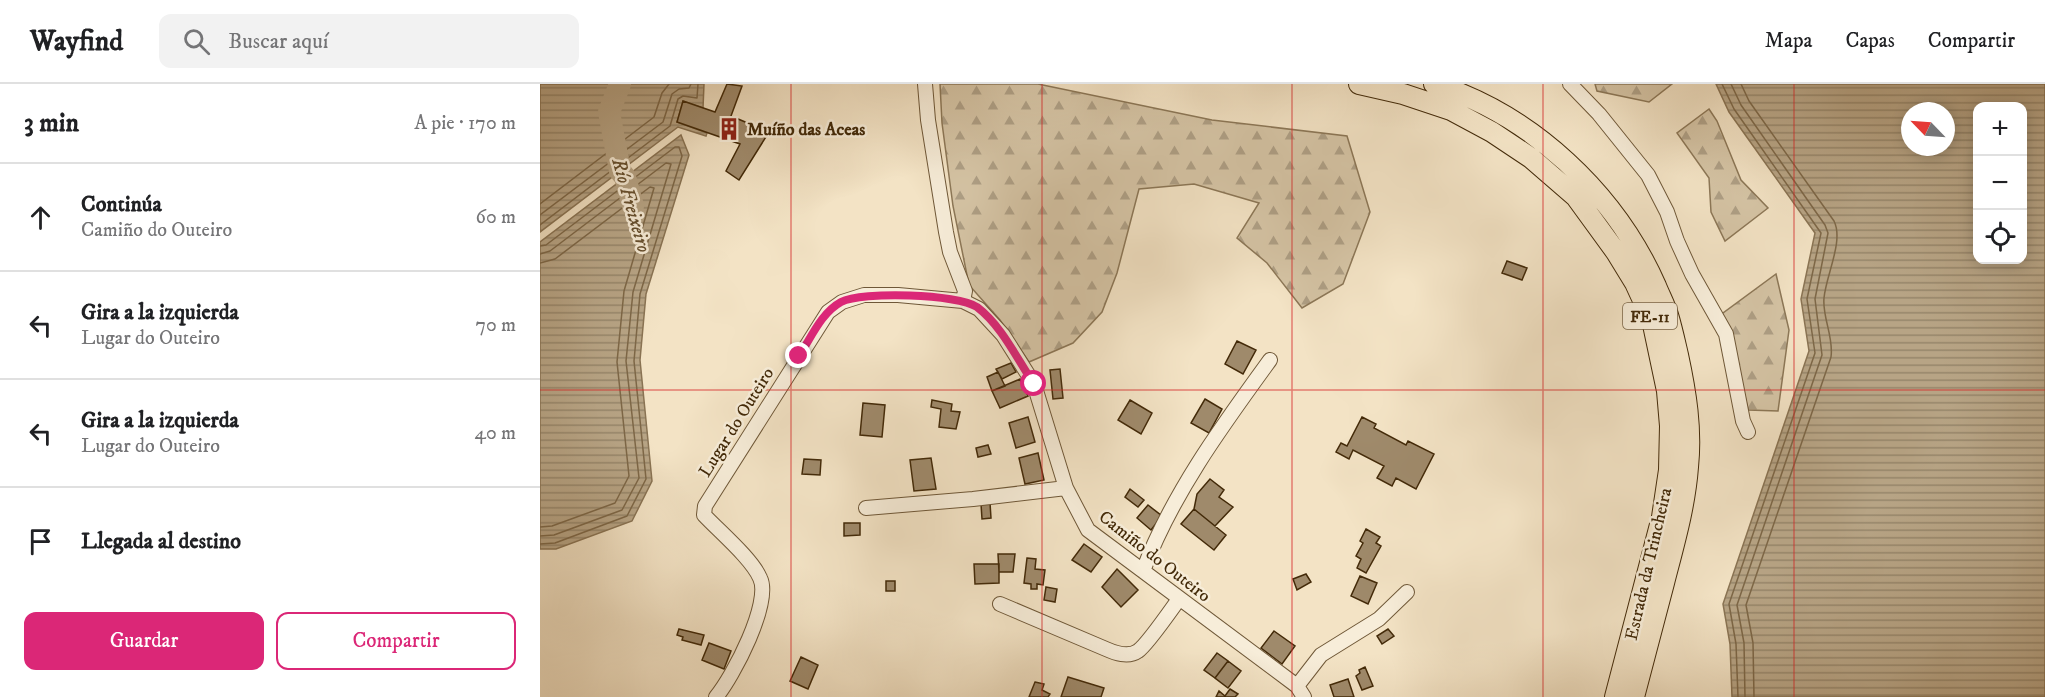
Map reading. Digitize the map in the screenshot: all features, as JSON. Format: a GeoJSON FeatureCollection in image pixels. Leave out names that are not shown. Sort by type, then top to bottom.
{"type":"FeatureCollection","features":[{"type":"Feature","properties":{"kind":"highway","name":"Estrada da Trincheira"},"geometry":{"type":"LineString","coordinates":[[1359,84],[1402,94],[1451,110],[1492,132],[1531,158],[1576,198],[1616,252],[1635,283],[1652,320],[1667,391],[1670,426],[1669,470],[1662,517],[1615,697]]}},
{"type":"Feature","properties":{"kind":"highway","name":"Estrada da Trincheira"},"geometry":{"type":"LineString","coordinates":[[1434,84],[1495,110],[1542,141],[1573,167],[1632,239],[1668,314],[1686,388],[1689,466],[1682,515],[1634,697]]}},
{"type":"Feature","properties":{"kind":"street"},"geometry":{"type":"LineString","coordinates":[[925,84],[928,120],[946,231],[950,252],[965,291],[963,301]]}},
{"type":"Feature","properties":{"kind":"street"},"geometry":{"type":"LineString","coordinates":[[1570,84],[1599,114],[1648,175],[1667,212],[1692,274],[1726,334],[1743,421],[1749,432]]}},
{"type":"Feature","properties":{"kind":"street","name":"Lugar do Outeiro"},"geometry":{"type":"LineString","coordinates":[[716,697],[733,673],[760,610],[764,589],[755,569],[704,515],[705,506],[828,312],[842,302],[864,295],[898,295],[963,301]]}},
{"type":"Feature","properties":{"kind":"street","name":"Camiño do Outeiro"},"geometry":{"type":"LineString","coordinates":[[963,301],[979,309],[1003,335],[1034,384],[1066,488],[1088,530],[1301,692]]}},
{"type":"Feature","properties":{"kind":"street"},"geometry":{"type":"LineString","coordinates":[[1143,571],[1167,514],[1270,360]]}},
{"type":"Feature","properties":{"kind":"street"},"geometry":{"type":"LineString","coordinates":[[866,508],[1066,488]]}},
{"type":"Feature","properties":{"kind":"street"},"geometry":{"type":"LineString","coordinates":[[1301,692],[1321,655],[1379,619],[1407,592]]}},
{"type":"Feature","properties":{"kind":"street"},"geometry":{"type":"LineString","coordinates":[[1000,604],[1116,653],[1126,654],[1138,651],[1179,599]]}},
{"type":"Feature","properties":{"kind":"green space"},"geometry":{"type":"Polygon","coordinates":[[[940,84],[1038,84],[1212,120],[1347,136],[1370,212],[1343,284],[1302,308],[1267,263],[1237,238],[1259,203],[1194,184],[1139,189],[1117,273],[1102,312],[1073,343],[1029,362],[1000,320],[969,285],[953,206],[942,123],[940,84]]]}},
{"type":"Feature","properties":{"kind":"green space"},"geometry":{"type":"Polygon","coordinates":[[[1595,84],[1672,84],[1649,102],[1597,91],[1595,84]]]}},
{"type":"Feature","properties":{"kind":"green space"},"geometry":{"type":"Polygon","coordinates":[[[1709,109],[1717,121],[1741,180],[1768,208],[1725,241],[1711,212],[1709,178],[1677,133],[1709,109]]]}},
{"type":"Feature","properties":{"kind":"green space"},"geometry":{"type":"Polygon","coordinates":[[[1776,274],[1789,330],[1778,411],[1748,410],[1732,337],[1719,316],[1776,274]]]}},
{"type":"Feature","properties":{"kind":"water"},"geometry":{"type":"Polygon","coordinates":[[[540,84],[704,84],[703,108],[683,101],[677,122],[707,133],[706,136],[678,127],[540,232],[540,84]]]}},
{"type":"Feature","properties":{"kind":"water"},"geometry":{"type":"Polygon","coordinates":[[[1716,84],[2045,84],[2045,697],[1732,697],[1730,644],[1723,604],[1809,351],[1801,299],[1815,233],[1729,112],[1716,84]]]}},
{"type":"Feature","properties":{"kind":"water"},"geometry":{"type":"Polygon","coordinates":[[[681,135],[689,155],[646,294],[640,360],[652,481],[632,521],[556,549],[540,549],[540,242],[681,135]]]}},
{"type":"Feature","properties":{"kind":"building","name":"Muíño das Aceas"},"geometry":{"type":"Polygon","coordinates":[[[727,84],[742,86],[731,116],[769,132],[739,180],[726,171],[740,144],[677,122],[683,101],[715,112],[727,84]]]}},
{"type":"Feature","properties":{"kind":"building"},"geometry":{"type":"Polygon","coordinates":[[[1507,261],[1527,268],[1522,280],[1502,273],[1507,261]]]}},
{"type":"Feature","properties":{"kind":"building"},"geometry":{"type":"Polygon","coordinates":[[[1237,341],[1256,350],[1243,374],[1225,364],[1237,341]]]}},
{"type":"Feature","properties":{"kind":"building"},"geometry":{"type":"Polygon","coordinates":[[[1011,363],[1016,372],[1002,379],[996,369],[1011,363]]]}},
{"type":"Feature","properties":{"kind":"building"},"geometry":{"type":"Polygon","coordinates":[[[1060,369],[1063,398],[1053,399],[1050,370],[1060,369]]]}},
{"type":"Feature","properties":{"kind":"building"},"geometry":{"type":"Polygon","coordinates":[[[998,372],[1005,386],[992,391],[987,377],[998,372]]]}},
{"type":"Feature","properties":{"kind":"building"},"geometry":{"type":"Polygon","coordinates":[[[1020,379],[1028,396],[1000,408],[992,391],[1020,379]]]}},
{"type":"Feature","properties":{"kind":"building"},"geometry":{"type":"Polygon","coordinates":[[[1205,399],[1222,409],[1209,433],[1191,423],[1205,399]]]}},
{"type":"Feature","properties":{"kind":"building"},"geometry":{"type":"Polygon","coordinates":[[[932,400],[952,404],[951,411],[960,412],[956,429],[939,427],[941,409],[931,407],[932,400]]]}},
{"type":"Feature","properties":{"kind":"building"},"geometry":{"type":"Polygon","coordinates":[[[1130,400],[1152,413],[1141,434],[1118,420],[1130,400]]]}},
{"type":"Feature","properties":{"kind":"building"},"geometry":{"type":"Polygon","coordinates":[[[863,403],[885,405],[882,437],[860,435],[863,403]]]}},
{"type":"Feature","properties":{"kind":"building"},"geometry":{"type":"Polygon","coordinates":[[[1028,417],[1035,442],[1016,448],[1009,423],[1028,417]]]}},
{"type":"Feature","properties":{"kind":"building"},"geometry":{"type":"Polygon","coordinates":[[[1362,417],[1376,424],[1374,428],[1406,445],[1408,441],[1434,454],[1416,489],[1396,478],[1392,486],[1377,478],[1384,466],[1353,450],[1349,459],[1336,452],[1341,443],[1347,446],[1362,417]]]}},
{"type":"Feature","properties":{"kind":"building"},"geometry":{"type":"Polygon","coordinates":[[[988,445],[991,454],[978,457],[976,448],[988,445]]]}},
{"type":"Feature","properties":{"kind":"building"},"geometry":{"type":"Polygon","coordinates":[[[1038,453],[1044,480],[1025,484],[1019,458],[1038,453]]]}},
{"type":"Feature","properties":{"kind":"building"},"geometry":{"type":"Polygon","coordinates":[[[931,458],[936,489],[914,491],[910,460],[931,458]]]}},
{"type":"Feature","properties":{"kind":"building"},"geometry":{"type":"Polygon","coordinates":[[[804,459],[821,460],[820,475],[802,474],[804,459]]]}},
{"type":"Feature","properties":{"kind":"building"},"geometry":{"type":"Polygon","coordinates":[[[1210,479],[1224,490],[1219,497],[1233,507],[1215,526],[1194,509],[1197,494],[1210,479]]]}},
{"type":"Feature","properties":{"kind":"building"},"geometry":{"type":"Polygon","coordinates":[[[1130,489],[1144,500],[1138,507],[1125,497],[1130,489]]]}},
{"type":"Feature","properties":{"kind":"building"},"geometry":{"type":"Polygon","coordinates":[[[990,503],[991,518],[982,519],[981,504],[990,503]]]}},
{"type":"Feature","properties":{"kind":"building"},"geometry":{"type":"Polygon","coordinates":[[[1148,505],[1162,516],[1151,530],[1137,518],[1148,505]]]}},
{"type":"Feature","properties":{"kind":"building"},"geometry":{"type":"Polygon","coordinates":[[[1194,509],[1226,535],[1214,550],[1181,524],[1194,509]]]}},
{"type":"Feature","properties":{"kind":"building"},"geometry":{"type":"Polygon","coordinates":[[[844,523],[860,523],[860,535],[844,536],[844,523]]]}},
{"type":"Feature","properties":{"kind":"building"},"geometry":{"type":"Polygon","coordinates":[[[1366,529],[1380,537],[1376,543],[1381,546],[1366,573],[1357,568],[1361,559],[1356,556],[1363,543],[1360,541],[1366,529]]]}},
{"type":"Feature","properties":{"kind":"building"},"geometry":{"type":"Polygon","coordinates":[[[1084,544],[1102,557],[1091,572],[1072,560],[1084,544]]]}},
{"type":"Feature","properties":{"kind":"building"},"geometry":{"type":"Polygon","coordinates":[[[998,554],[1015,554],[1013,572],[999,572],[998,554]]]}},
{"type":"Feature","properties":{"kind":"building"},"geometry":{"type":"Polygon","coordinates":[[[1027,558],[1036,559],[1035,569],[1045,570],[1043,585],[1037,584],[1037,589],[1031,589],[1031,584],[1024,583],[1027,558]]]}},
{"type":"Feature","properties":{"kind":"building"},"geometry":{"type":"Polygon","coordinates":[[[974,564],[999,564],[999,583],[975,584],[974,564]]]}},
{"type":"Feature","properties":{"kind":"building"},"geometry":{"type":"Polygon","coordinates":[[[1117,569],[1138,590],[1121,607],[1102,587],[1117,569]]]}},
{"type":"Feature","properties":{"kind":"building"},"geometry":{"type":"Polygon","coordinates":[[[1306,574],[1311,582],[1297,590],[1293,579],[1306,574]]]}},
{"type":"Feature","properties":{"kind":"building"},"geometry":{"type":"Polygon","coordinates":[[[1360,576],[1377,583],[1368,604],[1351,596],[1360,576]]]}},
{"type":"Feature","properties":{"kind":"building"},"geometry":{"type":"Polygon","coordinates":[[[886,581],[895,581],[895,591],[886,591],[886,581]]]}},
{"type":"Feature","properties":{"kind":"building"},"geometry":{"type":"Polygon","coordinates":[[[1046,587],[1057,589],[1055,602],[1044,600],[1046,587]]]}},
{"type":"Feature","properties":{"kind":"building"},"geometry":{"type":"Polygon","coordinates":[[[679,629],[704,635],[701,645],[682,640],[683,637],[677,635],[679,629]]]}},
{"type":"Feature","properties":{"kind":"building"},"geometry":{"type":"Polygon","coordinates":[[[1388,629],[1394,636],[1382,644],[1377,636],[1388,629]]]}},
{"type":"Feature","properties":{"kind":"building"},"geometry":{"type":"Polygon","coordinates":[[[1274,631],[1295,646],[1282,664],[1261,648],[1274,631]]]}},
{"type":"Feature","properties":{"kind":"building"},"geometry":{"type":"Polygon","coordinates":[[[709,643],[731,651],[724,669],[702,660],[709,643]]]}},
{"type":"Feature","properties":{"kind":"building"},"geometry":{"type":"Polygon","coordinates":[[[1217,653],[1228,661],[1215,678],[1204,670],[1217,653]]]}},
{"type":"Feature","properties":{"kind":"building"},"geometry":{"type":"Polygon","coordinates":[[[801,657],[818,665],[808,689],[790,681],[801,657]]]}},
{"type":"Feature","properties":{"kind":"building"},"geometry":{"type":"Polygon","coordinates":[[[1228,661],[1241,671],[1228,688],[1215,678],[1228,661]]]}},
{"type":"Feature","properties":{"kind":"building"},"geometry":{"type":"Polygon","coordinates":[[[1365,667],[1373,686],[1362,690],[1356,676],[1360,673],[1359,670],[1365,667]]]}},
{"type":"Feature","properties":{"kind":"building"},"geometry":{"type":"Polygon","coordinates":[[[1068,677],[1104,688],[1101,697],[1061,697],[1068,677]]]}},
{"type":"Feature","properties":{"kind":"building"},"geometry":{"type":"Polygon","coordinates":[[[1348,679],[1354,697],[1334,697],[1330,685],[1348,679]]]}},
{"type":"Feature","properties":{"kind":"building"},"geometry":{"type":"Polygon","coordinates":[[[1035,682],[1044,684],[1042,690],[1050,694],[1048,697],[1029,697],[1035,682]]]}},
{"type":"Feature","properties":{"kind":"building"},"geometry":{"type":"Polygon","coordinates":[[[1230,689],[1238,694],[1235,697],[1216,697],[1219,691],[1225,696],[1230,689]]]}},
{"type":"Feature","properties":{"kind":"waterway","name":"Río Freixeiro"},"geometry":{"type":"LineString","coordinates":[[620,84],[609,112],[620,171],[625,177],[633,206]]}},
{"type":"Feature","properties":{"kind":"place","name":"Muíño das Aceas"},"geometry":{"type":"Point","coordinates":[729,129]}},
{"type":"Feature","properties":{"kind":"route"},"geometry":{"type":"LineString","coordinates":[[799,356],[828,312],[842,302],[864,295],[898,295],[963,301],[979,309],[1003,335],[1034,384]]}}]}
